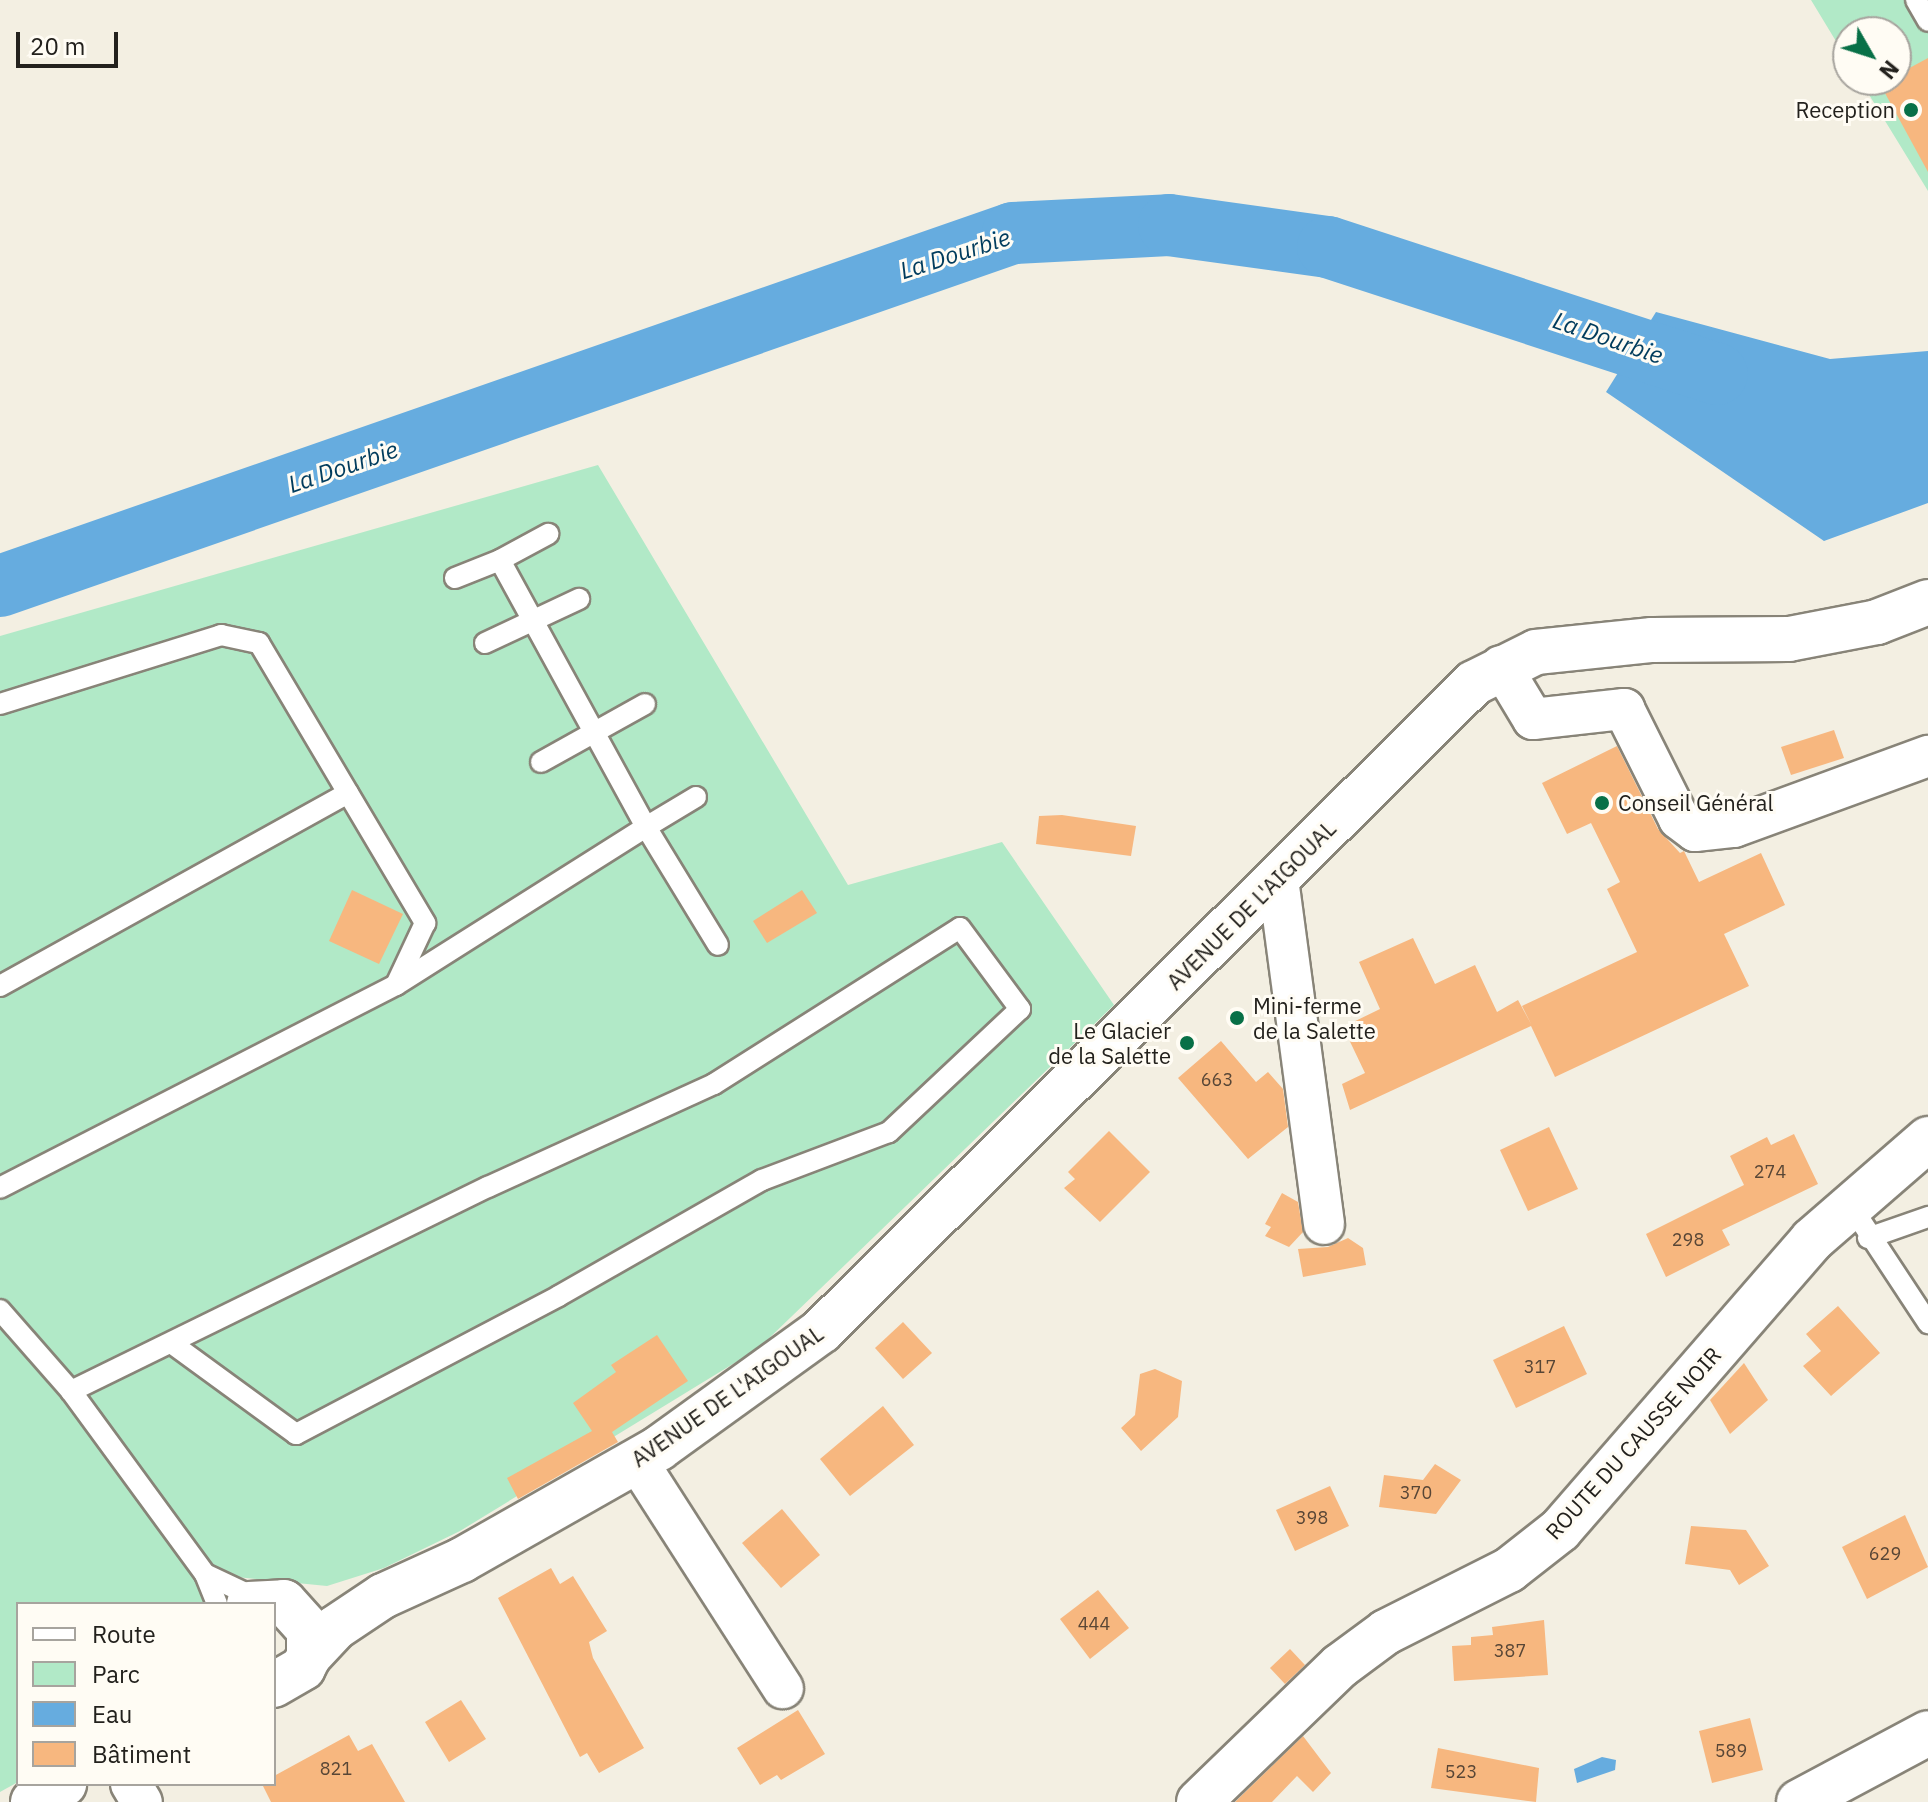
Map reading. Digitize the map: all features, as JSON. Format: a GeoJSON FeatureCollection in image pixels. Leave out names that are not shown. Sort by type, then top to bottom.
{"type":"FeatureCollection","features":[{"type":"Feature","properties":{"kind":"main road","name":"AVENUE DE L'AIGOUAL"},"geometry":{"type":"LineString","coordinates":[[276,1684],[293,1678],[335,1628],[383,1596],[462,1560],[637,1461],[778,1365],[862,1295],[1278,879],[1443,709],[1501,666],[1565,647],[1652,640],[1789,639],[1839,632],[1928,602]]}},
{"type":"Feature","properties":{"kind":"main road","name":"ROUTE DU CAUSSE NOIR"},"geometry":{"type":"LineString","coordinates":[[1199,1802],[1340,1666],[1386,1632],[1509,1570],[1560,1530],[1859,1220],[1928,1139]]}},
{"type":"Feature","properties":{"kind":"main road","name":"AVENUE DE L'AIGOUAL"},"geometry":{"type":"LineString","coordinates":[[276,1603],[383,1596]]}},
{"type":"Feature","properties":{"kind":"main road"},"geometry":{"type":"LineString","coordinates":[[276,1609],[309,1630],[309,1656]]}},
{"type":"Feature","properties":{"kind":"main road"},"geometry":{"type":"LineString","coordinates":[[1799,1802],[1928,1733]]}},
{"type":"Feature","properties":{"kind":"main road"},"geometry":{"type":"LineString","coordinates":[[33,1802],[61,1786]]}},
{"type":"Feature","properties":{"kind":"street"},"geometry":{"type":"LineString","coordinates":[[1501,666],[1533,719],[1624,709],[1679,819],[1695,831],[1734,827],[1928,756]]}},
{"type":"Feature","properties":{"kind":"street"},"geometry":{"type":"LineString","coordinates":[[1278,879],[1324,1224]]}},
{"type":"Feature","properties":{"kind":"street"},"geometry":{"type":"LineString","coordinates":[[637,1461],[783,1688]]}},
{"type":"Feature","properties":{"kind":"lane"},"geometry":{"type":"LineString","coordinates":[[1916,0],[1928,21]]}},
{"type":"Feature","properties":{"kind":"lane"},"geometry":{"type":"LineString","coordinates":[[455,578],[500,560],[548,534]]}},
{"type":"Feature","properties":{"kind":"lane"},"geometry":{"type":"LineString","coordinates":[[500,560],[646,827],[718,945]]}},
{"type":"Feature","properties":{"kind":"lane"},"geometry":{"type":"LineString","coordinates":[[485,643],[579,599]]}},
{"type":"Feature","properties":{"kind":"lane"},"geometry":{"type":"LineString","coordinates":[[0,704],[221,635],[259,643],[425,923],[396,985]]}},
{"type":"Feature","properties":{"kind":"lane"},"geometry":{"type":"LineString","coordinates":[[541,762],[645,704]]}},
{"type":"Feature","properties":{"kind":"lane"},"geometry":{"type":"LineString","coordinates":[[0,986],[348,793]]}},
{"type":"Feature","properties":{"kind":"lane"},"geometry":{"type":"LineString","coordinates":[[0,1188],[396,985],[696,797]]}},
{"type":"Feature","properties":{"kind":"lane"},"geometry":{"type":"LineString","coordinates":[[71,1391],[174,1345],[488,1187],[714,1084],[960,928],[1020,1009],[889,1132],[762,1180],[559,1296],[296,1434],[174,1345]]}},
{"type":"Feature","properties":{"kind":"lane"},"geometry":{"type":"LineString","coordinates":[[1859,1220],[1928,1217]]}},
{"type":"Feature","properties":{"kind":"lane"},"geometry":{"type":"LineString","coordinates":[[1859,1220],[1928,1323]]}},
{"type":"Feature","properties":{"kind":"lane"},"geometry":{"type":"LineString","coordinates":[[0,1310],[71,1391],[205,1574],[216,1602]]}},
{"type":"Feature","properties":{"kind":"lane"},"geometry":{"type":"LineString","coordinates":[[205,1574],[264,1602]]}},
{"type":"Feature","properties":{"kind":"green space"},"geometry":{"type":"Polygon","coordinates":[[[1811,0],[1928,0],[1928,191],[1870,96],[1912,96],[1912,16],[1832,16],[1832,35],[1811,0]]]}},
{"type":"Feature","properties":{"kind":"green space"},"geometry":{"type":"Polygon","coordinates":[[[598,465],[848,885],[1002,842],[1114,1005],[759,1348],[460,1531],[384,1568],[327,1586],[227,1576],[211,1602],[16,1602],[16,1783],[0,1792],[0,636],[598,465]]]}},
{"type":"Feature","properties":{"kind":"water"},"geometry":{"type":"Polygon","coordinates":[[[1656,312],[1830,359],[1928,351],[1928,503],[1824,541],[1606,392],[1656,312]]]}},
{"type":"Feature","properties":{"kind":"water"},"geometry":{"type":"Polygon","coordinates":[[[1602,1757],[1616,1760],[1615,1770],[1577,1783],[1574,1769],[1602,1757]]]}},
{"type":"Feature","properties":{"kind":"building","name":"Reception"},"geometry":{"type":"Polygon","coordinates":[[[1928,58],[1928,172],[1887,96],[1912,96],[1912,67],[1928,58]]]}},
{"type":"Feature","properties":{"kind":"building"},"geometry":{"type":"Polygon","coordinates":[[[1834,730],[1844,758],[1791,775],[1781,747],[1834,730]]]}},
{"type":"Feature","properties":{"kind":"building"},"geometry":{"type":"Polygon","coordinates":[[[1617,746],[1658,829],[1680,853],[1684,851],[1699,882],[1761,853],[1785,905],[1724,934],[1749,986],[1555,1077],[1531,1026],[1350,1110],[1342,1084],[1365,1073],[1343,1027],[1380,1009],[1359,962],[1413,938],[1435,984],[1475,965],[1497,1012],[1518,1000],[1531,1024],[1522,1006],[1637,952],[1607,889],[1620,882],[1591,823],[1567,834],[1542,783],[1617,746]]]}},
{"type":"Feature","properties":{"kind":"building"},"geometry":{"type":"Polygon","coordinates":[[[1062,815],[1136,826],[1131,856],[1036,844],[1039,816],[1062,815]]]}},
{"type":"Feature","properties":{"kind":"building"},"geometry":{"type":"Polygon","coordinates":[[[352,890],[403,914],[379,964],[329,941],[352,890]]]}},
{"type":"Feature","properties":{"kind":"building"},"geometry":{"type":"Polygon","coordinates":[[[802,890],[817,913],[767,943],[753,921],[802,890]]]}},
{"type":"Feature","properties":{"kind":"building"},"geometry":{"type":"Polygon","coordinates":[[[1221,1041],[1256,1082],[1268,1072],[1283,1089],[1288,1127],[1248,1159],[1178,1078],[1221,1041]]]}},
{"type":"Feature","properties":{"kind":"building"},"geometry":{"type":"Polygon","coordinates":[[[1549,1127],[1578,1189],[1528,1211],[1500,1150],[1549,1127]]]}},
{"type":"Feature","properties":{"kind":"building"},"geometry":{"type":"Polygon","coordinates":[[[1109,1131],[1150,1172],[1100,1222],[1064,1188],[1075,1179],[1068,1172],[1109,1131]]]}},
{"type":"Feature","properties":{"kind":"building"},"geometry":{"type":"Polygon","coordinates":[[[1794,1134],[1818,1184],[1722,1230],[1730,1245],[1666,1277],[1646,1234],[1744,1185],[1730,1156],[1767,1137],[1771,1145],[1794,1134]]]}},
{"type":"Feature","properties":{"kind":"building"},"geometry":{"type":"Polygon","coordinates":[[[1282,1193],[1298,1202],[1303,1232],[1289,1247],[1265,1236],[1271,1227],[1265,1224],[1282,1193]]]}},
{"type":"Feature","properties":{"kind":"building"},"geometry":{"type":"Polygon","coordinates":[[[1348,1238],[1363,1248],[1366,1265],[1303,1277],[1298,1249],[1328,1247],[1348,1238]]]}},
{"type":"Feature","properties":{"kind":"building"},"geometry":{"type":"Polygon","coordinates":[[[1838,1306],[1880,1353],[1831,1396],[1803,1366],[1821,1351],[1806,1334],[1838,1306]]]}},
{"type":"Feature","properties":{"kind":"building"},"geometry":{"type":"Polygon","coordinates":[[[903,1322],[932,1353],[903,1379],[875,1348],[903,1322]]]}},
{"type":"Feature","properties":{"kind":"building"},"geometry":{"type":"Polygon","coordinates":[[[1564,1326],[1587,1374],[1516,1408],[1493,1360],[1564,1326]]]}},
{"type":"Feature","properties":{"kind":"building"},"geometry":{"type":"Polygon","coordinates":[[[657,1335],[688,1381],[612,1432],[618,1442],[518,1499],[507,1478],[592,1431],[573,1403],[616,1372],[611,1365],[657,1335]]]}},
{"type":"Feature","properties":{"kind":"building"},"geometry":{"type":"Polygon","coordinates":[[[1744,1363],[1768,1400],[1730,1434],[1710,1400],[1744,1363]]]}},
{"type":"Feature","properties":{"kind":"building"},"geometry":{"type":"Polygon","coordinates":[[[1155,1369],[1182,1381],[1178,1417],[1141,1451],[1121,1428],[1135,1415],[1140,1374],[1155,1369]]]}},
{"type":"Feature","properties":{"kind":"building"},"geometry":{"type":"Polygon","coordinates":[[[883,1406],[914,1445],[850,1496],[820,1459],[883,1406]]]}},
{"type":"Feature","properties":{"kind":"building"},"geometry":{"type":"Polygon","coordinates":[[[1435,1464],[1461,1480],[1436,1514],[1379,1507],[1384,1475],[1423,1480],[1435,1464]]]}},
{"type":"Feature","properties":{"kind":"building"},"geometry":{"type":"Polygon","coordinates":[[[1330,1486],[1349,1526],[1295,1551],[1276,1510],[1330,1486]]]}},
{"type":"Feature","properties":{"kind":"building"},"geometry":{"type":"Polygon","coordinates":[[[782,1509],[820,1555],[781,1588],[742,1543],[782,1509]]]}},
{"type":"Feature","properties":{"kind":"building"},"geometry":{"type":"Polygon","coordinates":[[[1905,1515],[1928,1567],[1867,1599],[1842,1547],[1905,1515]]]}},
{"type":"Feature","properties":{"kind":"building"},"geometry":{"type":"Polygon","coordinates":[[[1691,1526],[1746,1530],[1769,1566],[1739,1585],[1730,1570],[1685,1564],[1691,1526]]]}},
{"type":"Feature","properties":{"kind":"building"},"geometry":{"type":"Polygon","coordinates":[[[551,1568],[560,1584],[573,1576],[607,1631],[589,1642],[593,1658],[644,1748],[599,1773],[587,1753],[580,1757],[498,1598],[551,1568]]]}},
{"type":"Feature","properties":{"kind":"building"},"geometry":{"type":"Polygon","coordinates":[[[1098,1590],[1129,1628],[1090,1659],[1060,1619],[1098,1590]]]}},
{"type":"Feature","properties":{"kind":"building"},"geometry":{"type":"Polygon","coordinates":[[[1544,1620],[1548,1675],[1454,1681],[1452,1646],[1471,1645],[1471,1637],[1493,1635],[1492,1627],[1544,1620]]]}},
{"type":"Feature","properties":{"kind":"building"},"geometry":{"type":"Polygon","coordinates":[[[1290,1649],[1305,1665],[1285,1684],[1270,1668],[1290,1649]]]}},
{"type":"Feature","properties":{"kind":"building"},"geometry":{"type":"Polygon","coordinates":[[[461,1700],[486,1739],[449,1762],[425,1722],[461,1700]]]}},
{"type":"Feature","properties":{"kind":"building"},"geometry":{"type":"Polygon","coordinates":[[[798,1710],[825,1754],[781,1780],[777,1775],[760,1785],[737,1748],[798,1710]]]}},
{"type":"Feature","properties":{"kind":"building"},"geometry":{"type":"Polygon","coordinates":[[[1750,1718],[1763,1770],[1712,1783],[1699,1731],[1750,1718]]]}},
{"type":"Feature","properties":{"kind":"building"},"geometry":{"type":"Polygon","coordinates":[[[349,1735],[358,1751],[372,1744],[405,1802],[271,1802],[263,1786],[276,1786],[276,1775],[349,1735]]]}},
{"type":"Feature","properties":{"kind":"building"},"geometry":{"type":"Polygon","coordinates":[[[1303,1736],[1331,1773],[1313,1792],[1297,1776],[1272,1802],[1235,1802],[1303,1736]]]}},
{"type":"Feature","properties":{"kind":"building"},"geometry":{"type":"Polygon","coordinates":[[[1438,1748],[1539,1768],[1536,1802],[1431,1788],[1438,1748]]]}},
{"type":"Feature","properties":{"kind":"waterway","name":"La Dourbie"},"geometry":{"type":"LineString","coordinates":[[0,586],[1013,233],[1169,225],[1328,247],[1717,374]]}},
{"type":"Feature","properties":{"kind":"place","name":"Reception"},"geometry":{"type":"Point","coordinates":[1911,110]}},
{"type":"Feature","properties":{"kind":"place","name":"Conseil Général"},"geometry":{"type":"Point","coordinates":[1602,803]}},
{"type":"Feature","properties":{"kind":"place","name":"Mini-ferme de la Salette"},"geometry":{"type":"Point","coordinates":[1237,1018]}},
{"type":"Feature","properties":{"kind":"place","name":"Le Glacier de la Salette"},"geometry":{"type":"Point","coordinates":[1187,1043]}}]}
